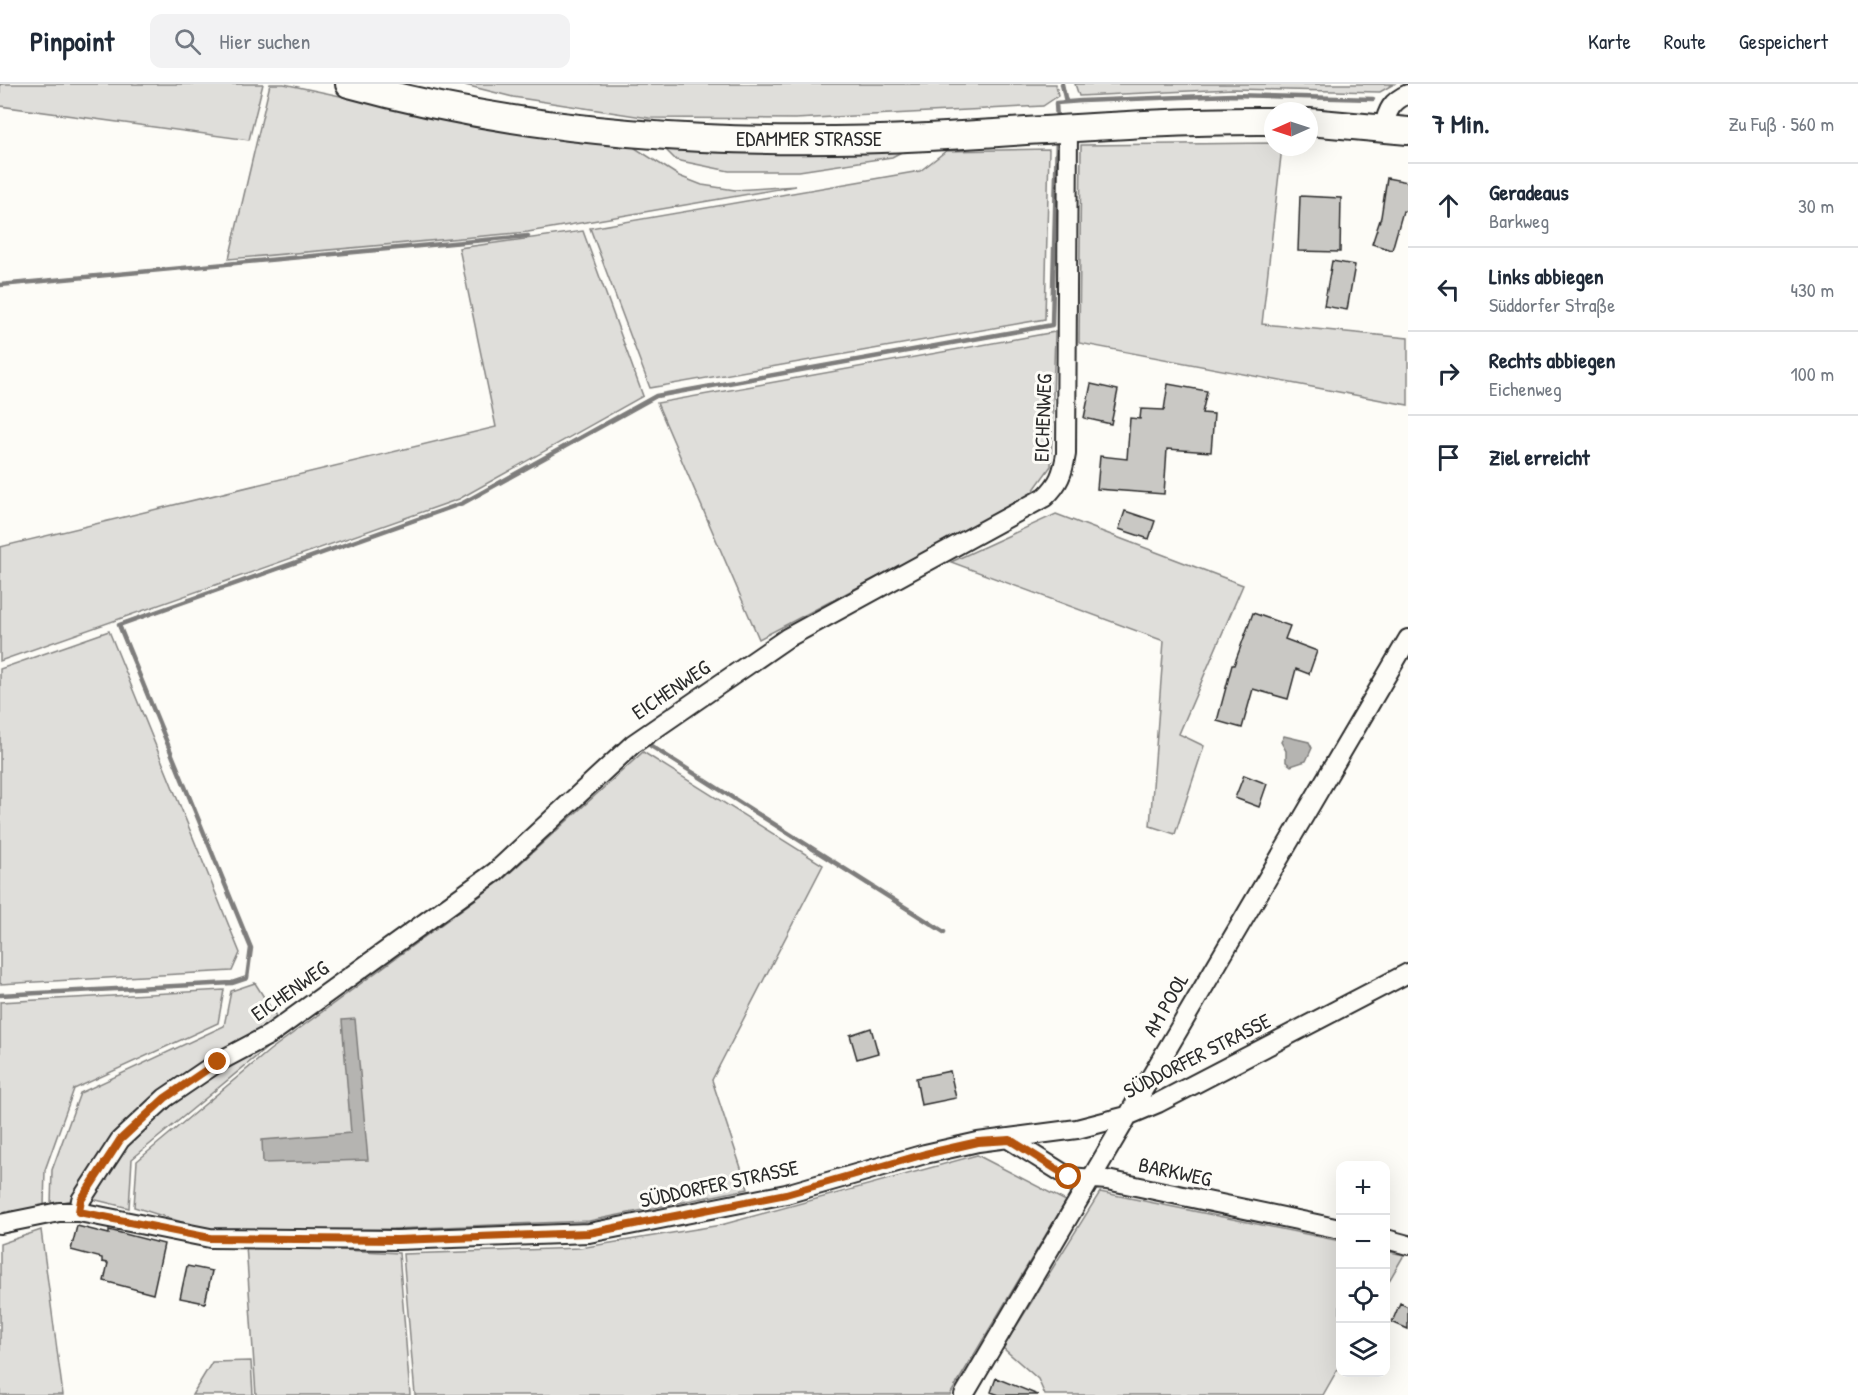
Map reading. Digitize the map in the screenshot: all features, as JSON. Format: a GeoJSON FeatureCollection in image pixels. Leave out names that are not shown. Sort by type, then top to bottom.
{"type":"FeatureCollection","features":[{"type":"Feature","properties":{"kind":"main road","name":"EDAMMER STRASSE"},"geometry":{"type":"LineString","coordinates":[[349,84],[483,114],[646,135],[833,140],[1184,121],[1264,121]]}},
{"type":"Feature","properties":{"kind":"main road"},"geometry":{"type":"LineString","coordinates":[[1318,123],[1396,129]]}},
{"type":"Feature","properties":{"kind":"street"},"geometry":{"type":"LineString","coordinates":[[1396,129],[1386,116],[1395,100],[1408,94]]}},
{"type":"Feature","properties":{"kind":"street","name":"EICHENWEG"},"geometry":{"type":"LineString","coordinates":[[79,1212],[81,1200],[120,1140],[165,1098],[218,1062],[269,1035],[495,872],[633,744],[787,638],[1045,497],[1054,488],[1063,475],[1066,454],[1060,128]]}},
{"type":"Feature","properties":{"kind":"street","name":"AM POOL"},"geometry":{"type":"LineString","coordinates":[[964,1395],[1408,639]]}},
{"type":"Feature","properties":{"kind":"street","name":"SÜDDORFER STRASSE"},"geometry":{"type":"LineString","coordinates":[[0,1224],[59,1212],[79,1212],[210,1238],[397,1240],[589,1233],[786,1194],[925,1154],[978,1142],[1010,1140],[1077,1129],[1127,1116],[1158,1103],[1408,973]]}},
{"type":"Feature","properties":{"kind":"street","name":"BARKWEG"},"geometry":{"type":"LineString","coordinates":[[1010,1140],[1069,1177],[1107,1180],[1336,1228]]}},
{"type":"Feature","properties":{"kind":"street"},"geometry":{"type":"LineString","coordinates":[[1390,1240],[1408,1245]]}},
{"type":"Feature","properties":{"kind":"shaded area"},"geometry":{"type":"Polygon","coordinates":[[[0,84],[263,84],[249,140],[0,106],[0,84]]]}},
{"type":"Feature","properties":{"kind":"shaded area"},"geometry":{"type":"Polygon","coordinates":[[[270,84],[284,84],[481,126],[632,146],[679,176],[702,185],[735,190],[796,186],[528,232],[229,259],[270,84]]]}},
{"type":"Feature","properties":{"kind":"shaded area"},"geometry":{"type":"Polygon","coordinates":[[[461,84],[1056,84],[1058,96],[1043,106],[795,119],[649,118],[513,97],[461,84]]]}},
{"type":"Feature","properties":{"kind":"shaded area"},"geometry":{"type":"Polygon","coordinates":[[[1075,84],[1394,84],[1380,92],[1233,89],[1079,96],[1075,84]]]}},
{"type":"Feature","properties":{"kind":"shaded area"},"geometry":{"type":"Polygon","coordinates":[[[1264,143],[1264,156],[1281,156],[1262,324],[1408,338],[1408,405],[1079,343],[1081,145],[1264,143]]]}},
{"type":"Feature","properties":{"kind":"shaded area"},"geometry":{"type":"Polygon","coordinates":[[[663,147],[911,147],[892,157],[799,171],[729,171],[676,160],[663,147]]]}},
{"type":"Feature","properties":{"kind":"shaded area"},"geometry":{"type":"Polygon","coordinates":[[[1049,149],[1045,319],[650,388],[590,228],[920,171],[946,151],[1049,149]]]}},
{"type":"Feature","properties":{"kind":"shaded area"},"geometry":{"type":"Polygon","coordinates":[[[583,231],[643,396],[459,499],[0,661],[0,547],[496,427],[459,248],[583,231]]]}},
{"type":"Feature","properties":{"kind":"shaded area"},"geometry":{"type":"Polygon","coordinates":[[[1055,332],[1051,466],[1028,498],[759,639],[657,403],[1055,332]]]}},
{"type":"Feature","properties":{"kind":"shaded area"},"geometry":{"type":"Polygon","coordinates":[[[1056,514],[1243,585],[1179,734],[1204,746],[1175,834],[1150,826],[1164,641],[951,562],[1056,514]]]}},
{"type":"Feature","properties":{"kind":"shaded area"},"geometry":{"type":"Polygon","coordinates":[[[109,631],[240,953],[232,971],[0,984],[0,669],[109,631]]]}},
{"type":"Feature","properties":{"kind":"shaded area"},"geometry":{"type":"Polygon","coordinates":[[[1284,736],[1309,742],[1312,748],[1306,761],[1291,766],[1286,762],[1286,751],[1281,742],[1284,736]]]}},
{"type":"Feature","properties":{"kind":"shaded area"},"geometry":{"type":"Polygon","coordinates":[[[643,752],[823,865],[712,1080],[748,1189],[589,1221],[393,1229],[210,1231],[134,1207],[137,1161],[270,1050],[502,880],[643,752]]]}},
{"type":"Feature","properties":{"kind":"shaded area"},"geometry":{"type":"Polygon","coordinates":[[[255,983],[286,1032],[132,1159],[129,1208],[84,1197],[51,1205],[52,1170],[80,1093],[224,1026],[231,991],[255,983]]]}},
{"type":"Feature","properties":{"kind":"shaded area"},"geometry":{"type":"Polygon","coordinates":[[[224,990],[218,1023],[74,1089],[45,1170],[44,1206],[0,1215],[0,1002],[224,990]]]}},
{"type":"Feature","properties":{"kind":"shaded area"},"geometry":{"type":"Polygon","coordinates":[[[355,1019],[368,1160],[263,1163],[262,1140],[351,1133],[342,1020],[355,1019]]]}},
{"type":"Feature","properties":{"kind":"shaded area"},"geometry":{"type":"Polygon","coordinates":[[[977,1155],[1066,1201],[950,1395],[415,1395],[403,1254],[580,1248],[721,1225],[977,1155]]]}},
{"type":"Feature","properties":{"kind":"shaded area"},"geometry":{"type":"Polygon","coordinates":[[[1100,1192],[1336,1240],[1336,1372],[1323,1395],[1045,1395],[1038,1379],[1003,1348],[1100,1192]]]}},
{"type":"Feature","properties":{"kind":"shaded area"},"geometry":{"type":"Polygon","coordinates":[[[41,1230],[63,1395],[0,1395],[0,1244],[41,1230]]]}},
{"type":"Feature","properties":{"kind":"shaded area"},"geometry":{"type":"Polygon","coordinates":[[[246,1245],[399,1253],[410,1395],[256,1395],[246,1245]]]}},
{"type":"Feature","properties":{"kind":"shaded area"},"geometry":{"type":"Polygon","coordinates":[[[1390,1252],[1404,1255],[1390,1279],[1390,1252]]]}},
{"type":"Feature","properties":{"kind":"shaded area"},"geometry":{"type":"Polygon","coordinates":[[[251,1361],[253,1395],[192,1395],[212,1362],[251,1361]]]}},
{"type":"Feature","properties":{"kind":"building"},"geometry":{"type":"Polygon","coordinates":[[[1387,178],[1408,182],[1408,212],[1403,211],[1392,250],[1372,244],[1381,217],[1387,178]]]}},
{"type":"Feature","properties":{"kind":"building"},"geometry":{"type":"Polygon","coordinates":[[[1300,196],[1341,198],[1340,252],[1298,251],[1300,196]]]}},
{"type":"Feature","properties":{"kind":"building"},"geometry":{"type":"Polygon","coordinates":[[[1332,261],[1355,265],[1347,310],[1324,306],[1332,261]]]}},
{"type":"Feature","properties":{"kind":"building"},"geometry":{"type":"Polygon","coordinates":[[[1091,384],[1118,390],[1111,424],[1084,418],[1091,384]]]}},
{"type":"Feature","properties":{"kind":"building"},"geometry":{"type":"Polygon","coordinates":[[[1168,384],[1207,391],[1202,413],[1214,414],[1211,452],[1167,449],[1164,494],[1097,489],[1100,456],[1127,459],[1130,418],[1140,419],[1141,409],[1164,410],[1168,384]]]}},
{"type":"Feature","properties":{"kind":"building"},"geometry":{"type":"Polygon","coordinates":[[[1125,511],[1155,521],[1149,539],[1119,529],[1125,511]]]}},
{"type":"Feature","properties":{"kind":"building"},"geometry":{"type":"Polygon","coordinates":[[[1253,613],[1290,626],[1285,639],[1317,651],[1309,674],[1296,669],[1288,699],[1253,689],[1242,728],[1217,721],[1232,665],[1234,665],[1253,613]]]}},
{"type":"Feature","properties":{"kind":"building"},"geometry":{"type":"Polygon","coordinates":[[[1244,775],[1267,784],[1259,807],[1235,798],[1244,775]]]}},
{"type":"Feature","properties":{"kind":"building"},"geometry":{"type":"Polygon","coordinates":[[[871,1028],[878,1053],[857,1059],[850,1035],[871,1028]]]}},
{"type":"Feature","properties":{"kind":"building"},"geometry":{"type":"Polygon","coordinates":[[[950,1071],[956,1098],[921,1105],[916,1078],[950,1071]]]}},
{"type":"Feature","properties":{"kind":"building"},"geometry":{"type":"Polygon","coordinates":[[[77,1226],[109,1234],[109,1230],[164,1244],[153,1294],[104,1281],[108,1263],[102,1262],[102,1258],[71,1250],[77,1226]]]}},
{"type":"Feature","properties":{"kind":"building"},"geometry":{"type":"Polygon","coordinates":[[[187,1266],[212,1271],[205,1303],[180,1298],[187,1266]]]}},
{"type":"Feature","properties":{"kind":"building"},"geometry":{"type":"Polygon","coordinates":[[[1400,1303],[1408,1307],[1408,1329],[1392,1322],[1400,1303]]]}},
{"type":"Feature","properties":{"kind":"building"},"geometry":{"type":"Polygon","coordinates":[[[996,1378],[1038,1395],[999,1395],[991,1392],[996,1378]]]}},
{"type":"Feature","properties":{"kind":"waterway"},"geometry":{"type":"LineString","coordinates":[[1062,84],[1066,102]]}},
{"type":"Feature","properties":{"kind":"waterway"},"geometry":{"type":"LineString","coordinates":[[1057,120],[1056,103],[1081,101],[1232,95],[1373,99]]}},
{"type":"Feature","properties":{"kind":"waterway"},"geometry":{"type":"LineString","coordinates":[[0,995],[232,983],[247,978],[251,948],[119,625],[463,503],[656,396],[1052,325],[1057,137]]}},
{"type":"Feature","properties":{"kind":"waterway"},"geometry":{"type":"LineString","coordinates":[[0,285],[528,236]]}},
{"type":"Feature","properties":{"kind":"waterway"},"geometry":{"type":"LineString","coordinates":[[651,746],[944,932]]}},
{"type":"Feature","properties":{"kind":"route"},"geometry":{"type":"LineString","coordinates":[[218,1062],[165,1098],[120,1140],[81,1200],[79,1212],[210,1238],[397,1240],[589,1233],[786,1194],[925,1154],[978,1142],[1010,1140],[1051,1168],[1069,1177]]}}]}
